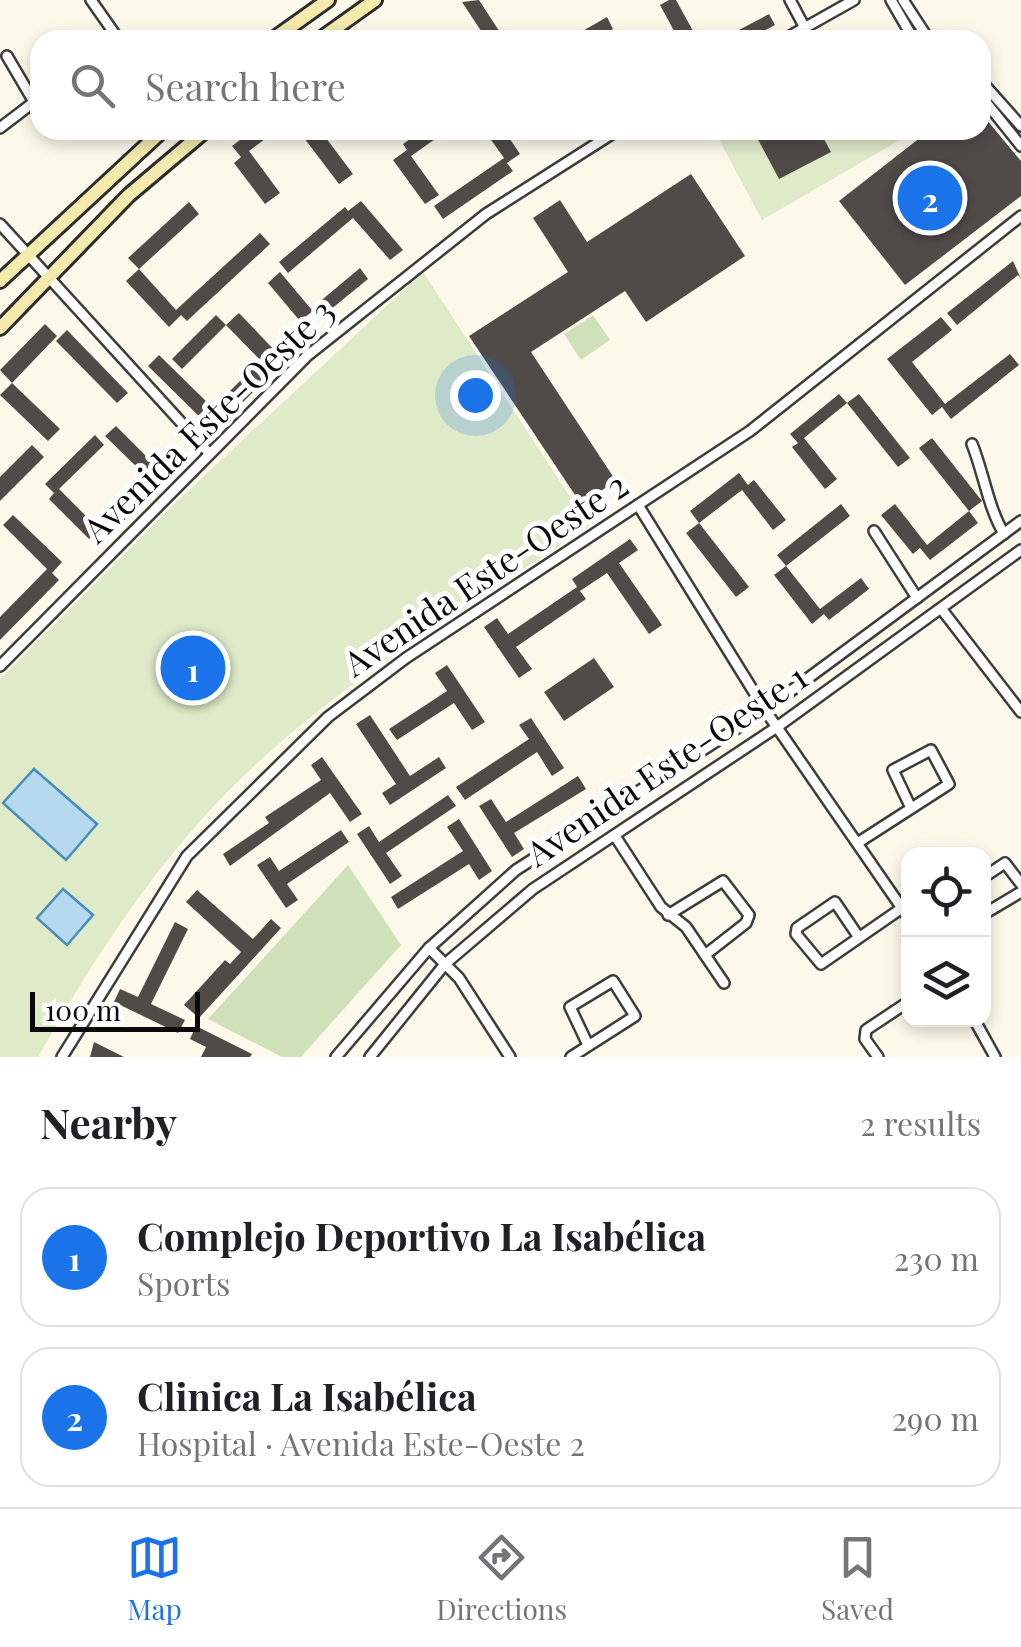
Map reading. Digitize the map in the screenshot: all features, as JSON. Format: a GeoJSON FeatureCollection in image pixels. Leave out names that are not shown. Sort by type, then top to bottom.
{"type":"FeatureCollection","features":[{"type":"Feature","properties":{"kind":"main road"},"geometry":{"type":"LineString","coordinates":[[286,30],[328,0]]}},
{"type":"Feature","properties":{"kind":"main road"},"geometry":{"type":"LineString","coordinates":[[333,30],[375,0]]}},
{"type":"Feature","properties":{"kind":"main road"},"geometry":{"type":"LineString","coordinates":[[0,280],[152,140]]}},
{"type":"Feature","properties":{"kind":"main road"},"geometry":{"type":"LineString","coordinates":[[0,328],[129,195],[194,140]]}},
{"type":"Feature","properties":{"kind":"street"},"geometry":{"type":"LineString","coordinates":[[91,0],[113,30]]}},
{"type":"Feature","properties":{"kind":"street"},"geometry":{"type":"LineString","coordinates":[[790,0],[805,28]]}},
{"type":"Feature","properties":{"kind":"street"},"geometry":{"type":"LineString","coordinates":[[801,30],[854,0]]}},
{"type":"Feature","properties":{"kind":"street"},"geometry":{"type":"LineString","coordinates":[[891,0],[908,30]]}},
{"type":"Feature","properties":{"kind":"street"},"geometry":{"type":"LineString","coordinates":[[904,0],[923,30]]}},
{"type":"Feature","properties":{"kind":"street"},"geometry":{"type":"LineString","coordinates":[[6,56],[30,95]]}},
{"type":"Feature","properties":{"kind":"street"},"geometry":{"type":"LineString","coordinates":[[991,92],[1021,126]]}},
{"type":"Feature","properties":{"kind":"street"},"geometry":{"type":"LineString","coordinates":[[0,128],[30,105]]}},
{"type":"Feature","properties":{"kind":"street"},"geometry":{"type":"LineString","coordinates":[[991,108],[1021,146]]}},
{"type":"Feature","properties":{"kind":"street","name":"Avenida Este-Oeste 3"},"geometry":{"type":"LineString","coordinates":[[0,666],[307,356],[440,250],[560,164],[601,140]]}},
{"type":"Feature","properties":{"kind":"street","name":"Avenida Este-Oeste 2"},"geometry":{"type":"LineString","coordinates":[[62,1057],[187,856],[328,718],[406,658],[750,431],[1021,216]]}},
{"type":"Feature","properties":{"kind":"street"},"geometry":{"type":"LineString","coordinates":[[0,224],[209,453]]}},
{"type":"Feature","properties":{"kind":"street"},"geometry":{"type":"LineString","coordinates":[[972,444],[988,484],[994,516],[1004,534]]}},
{"type":"Feature","properties":{"kind":"street"},"geometry":{"type":"LineString","coordinates":[[638,506],[765,710],[901,906]]}},
{"type":"Feature","properties":{"kind":"street"},"geometry":{"type":"LineString","coordinates":[[336,1057],[428,948],[516,870],[765,710],[1021,522]]}},
{"type":"Feature","properties":{"kind":"street"},"geometry":{"type":"LineString","coordinates":[[874,531],[917,598]]}},
{"type":"Feature","properties":{"kind":"street","name":"Avenida Este-Oeste 1"},"geometry":{"type":"LineString","coordinates":[[370,1057],[446,964],[533,889],[777,727],[1021,550]]}},
{"type":"Feature","properties":{"kind":"street"},"geometry":{"type":"LineString","coordinates":[[942,610],[1021,712]]}},
{"type":"Feature","properties":{"kind":"street"},"geometry":{"type":"LineString","coordinates":[[859,842],[948,784],[931,750],[893,770],[910,806]]}},
{"type":"Feature","properties":{"kind":"street"},"geometry":{"type":"LineString","coordinates":[[614,836],[668,914],[686,927],[724,983]]}},
{"type":"Feature","properties":{"kind":"street"},"geometry":{"type":"LineString","coordinates":[[991,872],[1005,863],[1021,888],[991,909]]}},
{"type":"Feature","properties":{"kind":"street"},"geometry":{"type":"LineString","coordinates":[[668,914],[710,886],[723,881],[730,884],[749,914],[746,922],[705,956]]}},
{"type":"Feature","properties":{"kind":"street"},"geometry":{"type":"LineString","coordinates":[[858,936],[835,902],[797,928],[796,934],[821,964],[858,936],[901,914]]}},
{"type":"Feature","properties":{"kind":"street"},"geometry":{"type":"LineString","coordinates":[[428,948],[446,964],[510,1057]]}},
{"type":"Feature","properties":{"kind":"street"},"geometry":{"type":"LineString","coordinates":[[572,1057],[635,1016],[612,981],[569,1010],[588,1045]]}},
{"type":"Feature","properties":{"kind":"street"},"geometry":{"type":"LineString","coordinates":[[878,1057],[865,1040],[866,1030],[901,1007]]}},
{"type":"Feature","properties":{"kind":"street"},"geometry":{"type":"LineString","coordinates":[[978,1027],[995,1057]]}},
{"type":"Feature","properties":{"kind":"green space"},"geometry":{"type":"Polygon","coordinates":[[[719,140],[900,140],[762,220],[719,140]]]}},
{"type":"Feature","properties":{"kind":"green space"},"geometry":{"type":"Polygon","coordinates":[[[423,272],[589,526],[392,656],[254,766],[187,836],[140,896],[38,1057],[0,1057],[0,679],[174,504],[423,272]]]}},
{"type":"Feature","properties":{"kind":"green space"},"geometry":{"type":"Polygon","coordinates":[[[593,315],[610,340],[581,360],[564,334],[593,315]]]}},
{"type":"Feature","properties":{"kind":"green space"},"geometry":{"type":"Polygon","coordinates":[[[348,865],[401,945],[301,1057],[282,1057],[208,1019],[348,865]]]}},
{"type":"Feature","properties":{"kind":"water"},"geometry":{"type":"Polygon","coordinates":[[[34,769],[97,824],[66,860],[3,803],[34,769]]]}},
{"type":"Feature","properties":{"kind":"water"},"geometry":{"type":"Polygon","coordinates":[[[63,889],[93,915],[67,945],[37,918],[63,889]]]}},
{"type":"Feature","properties":{"kind":"building"},"geometry":{"type":"Polygon","coordinates":[[[479,0],[498,30],[480,30],[462,2],[479,0]]]}},
{"type":"Feature","properties":{"kind":"building"},"geometry":{"type":"Polygon","coordinates":[[[676,0],[692,30],[674,30],[660,5],[676,0]]]}},
{"type":"Feature","properties":{"kind":"building"},"geometry":{"type":"Polygon","coordinates":[[[769,14],[775,25],[766,30],[739,30],[769,14]]]}},
{"type":"Feature","properties":{"kind":"building"},"geometry":{"type":"Polygon","coordinates":[[[607,17],[613,29],[611,30],[584,30],[607,17]]]}},
{"type":"Feature","properties":{"kind":"building"},"geometry":{"type":"Polygon","coordinates":[[[991,125],[1021,161],[1021,196],[905,285],[839,201],[917,140],[991,140],[991,125]]]}},
{"type":"Feature","properties":{"kind":"building"},"geometry":{"type":"Polygon","coordinates":[[[240,140],[264,140],[249,151],[280,193],[265,204],[234,163],[241,157],[232,146],[240,140]]]}},
{"type":"Feature","properties":{"kind":"building"},"geometry":{"type":"Polygon","coordinates":[[[306,140],[328,140],[353,174],[339,184],[306,140]]]}},
{"type":"Feature","properties":{"kind":"building"},"geometry":{"type":"Polygon","coordinates":[[[409,140],[434,140],[411,156],[439,195],[425,204],[393,160],[407,150],[403,144],[409,140]]]}},
{"type":"Feature","properties":{"kind":"building"},"geometry":{"type":"Polygon","coordinates":[[[491,140],[511,140],[520,154],[507,163],[513,171],[443,219],[434,206],[504,158],[491,140]]]}},
{"type":"Feature","properties":{"kind":"building"},"geometry":{"type":"Polygon","coordinates":[[[758,140],[824,140],[831,152],[779,179],[758,140]]]}},
{"type":"Feature","properties":{"kind":"building"},"geometry":{"type":"Polygon","coordinates":[[[691,174],[745,256],[646,322],[625,291],[531,352],[616,481],[581,504],[469,336],[568,272],[533,218],[560,200],[587,242],[691,174]]]}},
{"type":"Feature","properties":{"kind":"building"},"geometry":{"type":"Polygon","coordinates":[[[361,201],[403,250],[390,260],[353,218],[288,273],[279,262],[345,207],[348,211],[361,201]]]}},
{"type":"Feature","properties":{"kind":"building"},"geometry":{"type":"Polygon","coordinates":[[[189,202],[199,214],[139,269],[128,258],[189,202]]]}},
{"type":"Feature","properties":{"kind":"building"},"geometry":{"type":"Polygon","coordinates":[[[260,233],[270,244],[187,321],[181,315],[169,327],[126,281],[139,269],[176,310],[260,233]]]}},
{"type":"Feature","properties":{"kind":"building"},"geometry":{"type":"Polygon","coordinates":[[[1013,261],[1021,279],[1018,275],[957,325],[947,313],[1013,261]]]}},
{"type":"Feature","properties":{"kind":"building"},"geometry":{"type":"Polygon","coordinates":[[[360,268],[368,279],[319,319],[313,311],[300,321],[268,283],[280,272],[311,309],[360,268]]]}},
{"type":"Feature","properties":{"kind":"building"},"geometry":{"type":"Polygon","coordinates":[[[239,313],[279,355],[267,367],[226,325],[239,313]]]}},
{"type":"Feature","properties":{"kind":"building"},"geometry":{"type":"Polygon","coordinates":[[[216,315],[226,325],[182,369],[172,359],[216,315]]]}},
{"type":"Feature","properties":{"kind":"building"},"geometry":{"type":"Polygon","coordinates":[[[941,317],[952,330],[912,362],[945,404],[1010,354],[1019,365],[951,419],[942,407],[932,415],[887,359],[941,317]]]}},
{"type":"Feature","properties":{"kind":"building"},"geometry":{"type":"Polygon","coordinates":[[[45,324],[57,336],[12,383],[0,370],[45,324]]]}},
{"type":"Feature","properties":{"kind":"building"},"geometry":{"type":"Polygon","coordinates":[[[67,330],[128,393],[117,403],[56,341],[67,330]]]}},
{"type":"Feature","properties":{"kind":"building"},"geometry":{"type":"Polygon","coordinates":[[[159,355],[213,408],[257,364],[269,376],[225,420],[218,413],[207,424],[148,366],[159,355]]]}},
{"type":"Feature","properties":{"kind":"building"},"geometry":{"type":"Polygon","coordinates":[[[12,383],[60,429],[48,441],[0,395],[12,383]]]}},
{"type":"Feature","properties":{"kind":"building"},"geometry":{"type":"Polygon","coordinates":[[[839,394],[847,403],[804,438],[837,479],[825,489],[792,447],[798,443],[790,434],[839,394]]]}},
{"type":"Feature","properties":{"kind":"building"},"geometry":{"type":"Polygon","coordinates":[[[859,394],[910,458],[898,467],[847,403],[859,394]]]}},
{"type":"Feature","properties":{"kind":"building"},"geometry":{"type":"Polygon","coordinates":[[[116,426],[158,468],[151,475],[160,484],[113,532],[103,523],[148,478],[105,436],[116,426]]]}},
{"type":"Feature","properties":{"kind":"building"},"geometry":{"type":"Polygon","coordinates":[[[95,435],[104,445],[59,489],[99,529],[89,539],[49,499],[54,493],[45,484],[95,435]]]}},
{"type":"Feature","properties":{"kind":"building"},"geometry":{"type":"Polygon","coordinates":[[[932,438],[982,501],[969,511],[919,448],[932,438]]]}},
{"type":"Feature","properties":{"kind":"building"},"geometry":{"type":"Polygon","coordinates":[[[32,445],[44,457],[0,501],[0,477],[32,445]]]}},
{"type":"Feature","properties":{"kind":"building"},"geometry":{"type":"Polygon","coordinates":[[[739,473],[748,485],[754,480],[786,520],[773,530],[742,490],[699,523],[690,511],[739,473]]]}},
{"type":"Feature","properties":{"kind":"building"},"geometry":{"type":"Polygon","coordinates":[[[841,504],[850,516],[786,566],[777,555],[841,504]]]}},
{"type":"Feature","properties":{"kind":"building"},"geometry":{"type":"Polygon","coordinates":[[[895,504],[927,545],[969,511],[978,523],[930,560],[920,548],[913,554],[881,515],[895,504]]]}},
{"type":"Feature","properties":{"kind":"building"},"geometry":{"type":"Polygon","coordinates":[[[13,515],[62,562],[52,573],[59,580],[0,640],[0,617],[47,569],[3,525],[13,515]]]}},
{"type":"Feature","properties":{"kind":"building"},"geometry":{"type":"Polygon","coordinates":[[[699,523],[749,587],[736,597],[686,533],[699,523]]]}},
{"type":"Feature","properties":{"kind":"building"},"geometry":{"type":"Polygon","coordinates":[[[630,539],[638,550],[619,563],[662,625],[649,634],[607,573],[580,591],[586,599],[516,647],[532,669],[519,678],[484,627],[497,618],[508,634],[577,587],[572,579],[630,539]]]}},
{"type":"Feature","properties":{"kind":"building"},"geometry":{"type":"Polygon","coordinates":[[[786,566],[820,609],[861,578],[869,589],[829,620],[824,614],[812,624],[774,575],[786,566]]]}},
{"type":"Feature","properties":{"kind":"building"},"geometry":{"type":"Polygon","coordinates":[[[594,658],[614,687],[564,721],[544,692],[594,658]]]}},
{"type":"Feature","properties":{"kind":"building"},"geometry":{"type":"Polygon","coordinates":[[[447,665],[485,722],[472,730],[454,703],[397,740],[389,729],[447,691],[435,673],[447,665]]]}},
{"type":"Feature","properties":{"kind":"building"},"geometry":{"type":"Polygon","coordinates":[[[370,715],[410,776],[439,757],[446,768],[390,805],[382,793],[396,784],[356,724],[370,715]]]}},
{"type":"Feature","properties":{"kind":"building"},"geometry":{"type":"Polygon","coordinates":[[[531,718],[564,768],[552,776],[537,752],[465,800],[456,787],[529,739],[519,725],[531,718]]]}},
{"type":"Feature","properties":{"kind":"building"},"geometry":{"type":"Polygon","coordinates":[[[322,757],[362,814],[350,822],[330,793],[230,866],[223,854],[269,823],[265,817],[321,780],[311,765],[322,757]]]}},
{"type":"Feature","properties":{"kind":"building"},"geometry":{"type":"Polygon","coordinates":[[[578,776],[586,789],[514,833],[524,849],[512,857],[479,806],[491,799],[506,822],[578,776]]]}},
{"type":"Feature","properties":{"kind":"building"},"geometry":{"type":"Polygon","coordinates":[[[448,795],[456,806],[386,853],[402,876],[390,884],[357,834],[369,826],[379,842],[448,795]]]}},
{"type":"Feature","properties":{"kind":"building"},"geometry":{"type":"Polygon","coordinates":[[[459,819],[492,871],[479,880],[469,864],[398,909],[391,897],[463,851],[447,827],[459,819]]]}},
{"type":"Feature","properties":{"kind":"building"},"geometry":{"type":"Polygon","coordinates":[[[341,830],[349,842],[287,884],[298,900],[286,908],[257,865],[270,857],[279,871],[341,830]]]}},
{"type":"Feature","properties":{"kind":"building"},"geometry":{"type":"Polygon","coordinates":[[[197,890],[253,939],[271,919],[281,928],[199,1018],[184,1005],[225,960],[230,964],[241,952],[186,902],[197,890]]]}},
{"type":"Feature","properties":{"kind":"building"},"geometry":{"type":"Polygon","coordinates":[[[175,922],[188,929],[151,1004],[185,1020],[178,1033],[114,1002],[120,989],[138,997],[175,922]]]}},
{"type":"Feature","properties":{"kind":"building"},"geometry":{"type":"Polygon","coordinates":[[[196,1026],[252,1054],[201,1057],[206,1047],[190,1039],[196,1026]]]}},
{"type":"Feature","properties":{"kind":"building"},"geometry":{"type":"Polygon","coordinates":[[[94,1042],[124,1057],[90,1057],[94,1042]]]}},
{"type":"Feature","properties":{"kind":"place","name":"Clinica La Isabélica"},"geometry":{"type":"Point","coordinates":[930,198]}},
{"type":"Feature","properties":{"kind":"place","name":"Complejo Deportivo La Isabélica"},"geometry":{"type":"Point","coordinates":[193,668]}}]}
